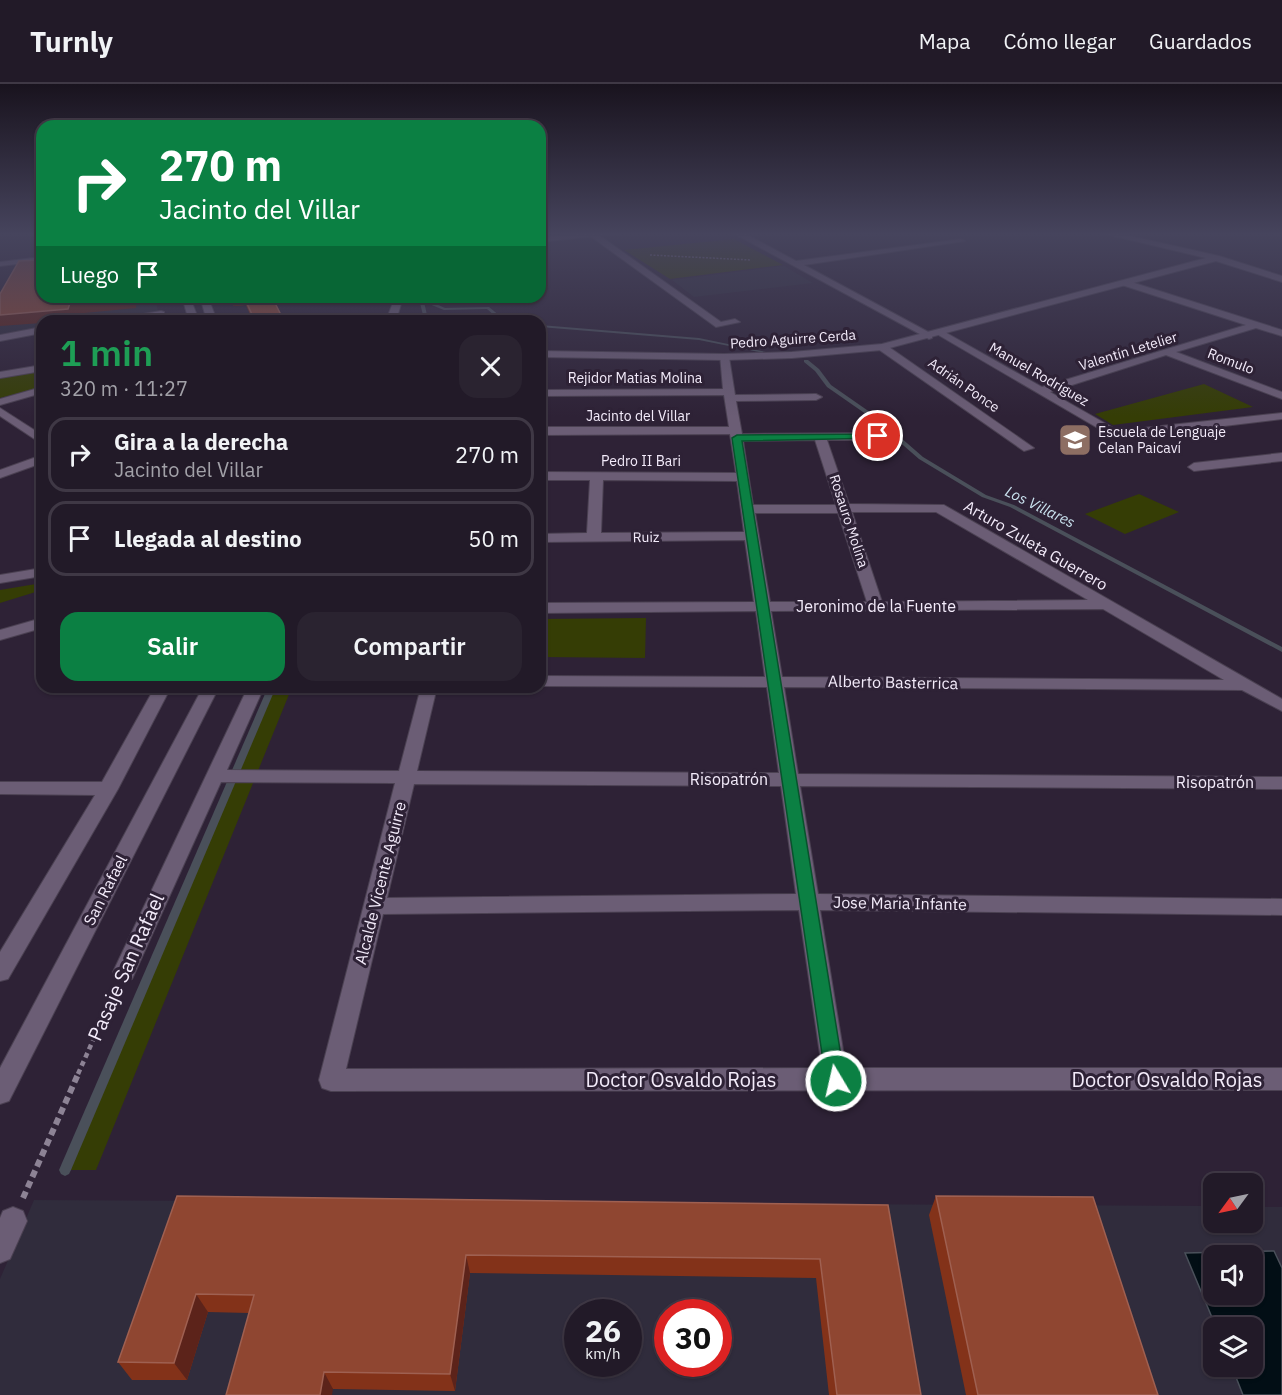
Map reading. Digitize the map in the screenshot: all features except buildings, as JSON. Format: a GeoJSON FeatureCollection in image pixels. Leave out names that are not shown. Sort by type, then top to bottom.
{"type":"FeatureCollection","features":[{"type":"Feature","properties":{"kind":"street"},"geometry":{"type":"LineString","coordinates":[[676,294],[719,325],[735,322]]}},
{"type":"Feature","properties":{"kind":"street","name":"Manuel Rodríguez"},"geometry":{"type":"LineString","coordinates":[[856,294],[1040,391],[1099,427],[1124,434],[1282,416]]}},
{"type":"Feature","properties":{"kind":"street","name":"Pedro Aguirre Cerda"},"geometry":{"type":"LineString","coordinates":[[546,354],[724,357],[792,355],[882,347],[1083,294]]}},
{"type":"Feature","properties":{"kind":"street"},"geometry":{"type":"LineString","coordinates":[[1161,294],[1282,333]]}},
{"type":"Feature","properties":{"kind":"street","name":"Valentín Letelier"},"geometry":{"type":"LineString","coordinates":[[1040,391],[1258,324]]}},
{"type":"Feature","properties":{"kind":"street"},"geometry":{"type":"LineString","coordinates":[[0,338],[36,331]]}},
{"type":"Feature","properties":{"kind":"street","name":"Adrián Ponce"},"geometry":{"type":"LineString","coordinates":[[882,347],[1028,448]]}},
{"type":"Feature","properties":{"kind":"street","name":"Romulo"},"geometry":{"type":"LineString","coordinates":[[1169,353],[1282,396]]}},
{"type":"Feature","properties":{"kind":"street"},"geometry":{"type":"LineString","coordinates":[[724,357],[836,1081]]}},
{"type":"Feature","properties":{"kind":"street"},"geometry":{"type":"LineString","coordinates":[[0,375],[36,369]]}},
{"type":"Feature","properties":{"kind":"street"},"geometry":{"type":"LineString","coordinates":[[0,402],[36,392]]}},
{"type":"Feature","properties":{"kind":"street","name":"Rejidor Matias Molina"},"geometry":{"type":"LineString","coordinates":[[546,393],[816,397]]}},
{"type":"Feature","properties":{"kind":"street"},"geometry":{"type":"LineString","coordinates":[[0,411],[36,436]]}},
{"type":"Feature","properties":{"kind":"street","name":"Jacinto del Villar"},"geometry":{"type":"LineString","coordinates":[[546,431],[820,437],[878,436]]}},
{"type":"Feature","properties":{"kind":"street","name":"Rosauro Molina"},"geometry":{"type":"LineString","coordinates":[[820,437],[876,606]]}},
{"type":"Feature","properties":{"kind":"street"},"geometry":{"type":"LineString","coordinates":[[1194,467],[1282,457]]}},
{"type":"Feature","properties":{"kind":"street"},"geometry":{"type":"LineString","coordinates":[[0,474],[36,461]]}},
{"type":"Feature","properties":{"kind":"street","name":"Pedro II Bari"},"geometry":{"type":"LineString","coordinates":[[546,476],[742,477]]}},
{"type":"Feature","properties":{"kind":"street"},"geometry":{"type":"LineString","coordinates":[[594,537],[597,476]]}},
{"type":"Feature","properties":{"kind":"street","name":"Arturo Zuleta Guerrero"},"geometry":{"type":"LineString","coordinates":[[748,509],[939,508],[1103,605],[1282,706]]}},
{"type":"Feature","properties":{"kind":"street","name":"Ruiz"},"geometry":{"type":"LineString","coordinates":[[546,538],[752,536]]}},
{"type":"Feature","properties":{"kind":"street"},"geometry":{"type":"LineString","coordinates":[[0,579],[36,573]]}},
{"type":"Feature","properties":{"kind":"street","name":"Jeronimo de la Fuente"},"geometry":{"type":"LineString","coordinates":[[546,608],[1103,605]]}},
{"type":"Feature","properties":{"kind":"street"},"geometry":{"type":"LineString","coordinates":[[0,635],[36,625]]}},
{"type":"Feature","properties":{"kind":"street","name":"Alberto Basterrica"},"geometry":{"type":"LineString","coordinates":[[546,681],[1246,685]]}},
{"type":"Feature","properties":{"kind":"street"},"geometry":{"type":"LineString","coordinates":[[0,972],[108,789],[160,693]]}},
{"type":"Feature","properties":{"kind":"street","name":"San Rafael"},"geometry":{"type":"LineString","coordinates":[[0,1094],[208,693]]}},
{"type":"Feature","properties":{"kind":"street","name":"Pasaje San Rafael"},"geometry":{"type":"LineString","coordinates":[[124,972],[253,693]]}},
{"type":"Feature","properties":{"kind":"street","name":"Alcalde Vicente Aguirre"},"geometry":{"type":"LineString","coordinates":[[331,1080],[427,693]]}},
{"type":"Feature","properties":{"kind":"street","name":"Risopatrón"},"geometry":{"type":"LineString","coordinates":[[213,776],[1282,783]]}},
{"type":"Feature","properties":{"kind":"street"},"geometry":{"type":"LineString","coordinates":[[0,788],[108,789]]}},
{"type":"Feature","properties":{"kind":"street","name":"Jose Maria Infante"},"geometry":{"type":"LineString","coordinates":[[375,906],[808,902],[1282,907]]}},
{"type":"Feature","properties":{"kind":"street","name":"Doctor Osvaldo Rojas"},"geometry":{"type":"LineString","coordinates":[[331,1080],[1282,1079]]}},
{"type":"Feature","properties":{"kind":"street"},"geometry":{"type":"LineString","coordinates":[[0,1249],[13,1221]]}},
{"type":"Feature","properties":{"kind":"path","name":"Pasaje San Rafael"},"geometry":{"type":"LineString","coordinates":[[13,1221],[124,972]]}},
{"type":"Feature","properties":{"kind":"shaded area"},"geometry":{"type":"Polygon","coordinates":[[[690,294],[718,294],[694,297],[690,294]]]}},
{"type":"Feature","properties":{"kind":"shaded area"},"geometry":{"type":"Polygon","coordinates":[[[36,298],[36,303],[156,303],[158,311],[130,315],[36,315],[36,329],[0,334],[0,301],[36,298]]]}},
{"type":"Feature","properties":{"kind":"shaded area"},"geometry":{"type":"Polygon","coordinates":[[[34,1200],[1203,1206],[1203,1233],[1263,1233],[1263,1207],[1282,1207],[1282,1395],[0,1395],[0,1279],[34,1200]]]}},
{"type":"Feature","properties":{"kind":"shaded area"},"geometry":{"type":"Polygon","coordinates":[[[1263,1251],[1274,1251],[1282,1268],[1282,1395],[1243,1395],[1236,1377],[1263,1377],[1263,1317],[1212,1317],[1207,1305],[1263,1305],[1263,1251]]]}},
{"type":"Feature","properties":{"kind":"shaded area"},"geometry":{"type":"Polygon","coordinates":[[[1185,1253],[1203,1253],[1203,1296],[1185,1253]]]}},
{"type":"Feature","properties":{"kind":"green space"},"geometry":{"type":"Polygon","coordinates":[[[36,372],[36,389],[0,398],[0,377],[36,372]]]}},
{"type":"Feature","properties":{"kind":"green space"},"geometry":{"type":"Polygon","coordinates":[[[1204,384],[1253,407],[1113,425],[1095,414],[1204,384]]]}},
{"type":"Feature","properties":{"kind":"green space"},"geometry":{"type":"Polygon","coordinates":[[[1139,494],[1179,512],[1125,534],[1085,514],[1139,494]]]}},
{"type":"Feature","properties":{"kind":"green space"},"geometry":{"type":"Polygon","coordinates":[[[36,584],[36,592],[0,603],[0,590],[36,584]]]}},
{"type":"Feature","properties":{"kind":"green space"},"geometry":{"type":"Polygon","coordinates":[[[646,618],[645,658],[546,657],[546,619],[646,618]]]}},
{"type":"Feature","properties":{"kind":"green space"},"geometry":{"type":"Polygon","coordinates":[[[269,693],[290,693],[96,1170],[65,1170],[269,693]]]}},
{"type":"Feature","properties":{"kind":"waterway"},"geometry":{"type":"LineString","coordinates":[[422,303],[425,315]]}},
{"type":"Feature","properties":{"kind":"waterway"},"geometry":{"type":"LineString","coordinates":[[430,303],[444,309],[488,308],[497,315]]}},
{"type":"Feature","properties":{"kind":"waterway"},"geometry":{"type":"LineString","coordinates":[[546,326],[699,339],[764,352]]}},
{"type":"Feature","properties":{"kind":"waterway","name":"Los Villares"},"geometry":{"type":"LineString","coordinates":[[806,361],[817,370],[829,386],[875,418],[921,458],[984,496],[1012,506],[1282,650]]}},
{"type":"Feature","properties":{"kind":"waterway"},"geometry":{"type":"LineString","coordinates":[[65,1170],[269,693]]}},
{"type":"Feature","properties":{"kind":"place","name":"Escuela de Lenguaje Celan Paicaví"},"geometry":{"type":"Point","coordinates":[1075,440]}},
{"type":"Feature","properties":{"kind":"route"},"geometry":{"type":"LineString","coordinates":[[836,1081],[737,438],[878,436]]}}]}
